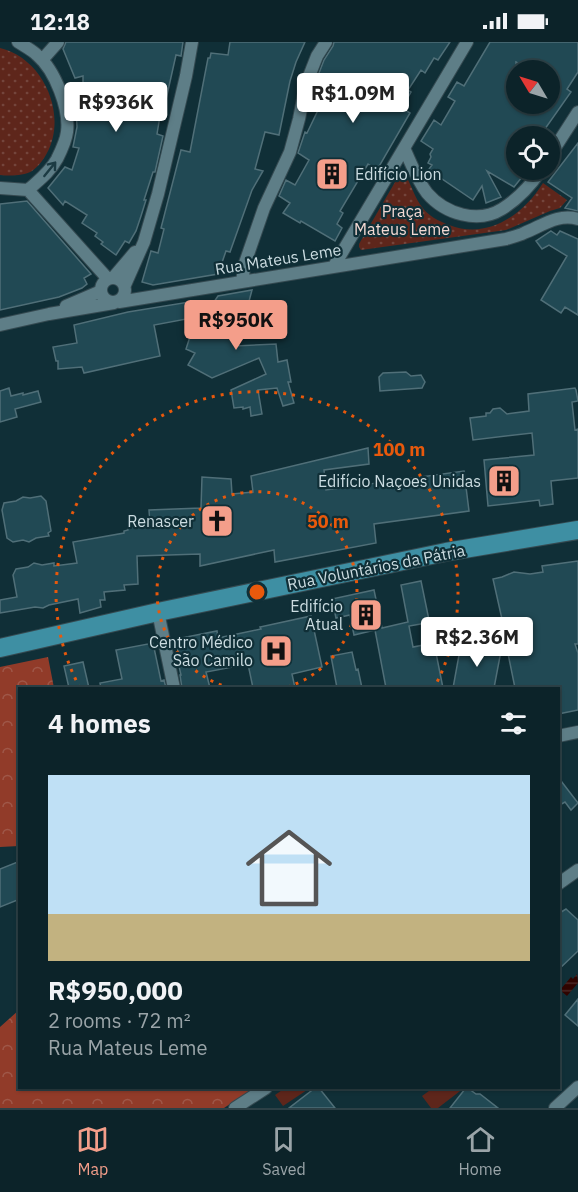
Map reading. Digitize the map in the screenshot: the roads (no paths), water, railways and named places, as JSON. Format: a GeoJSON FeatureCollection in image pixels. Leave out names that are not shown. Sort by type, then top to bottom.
{"type":"FeatureCollection","features":[{"type":"Feature","properties":{"kind":"main road","name":"Rua Voluntários da Pátria"},"geometry":{"type":"LineString","coordinates":[[0,648],[158,612],[446,552],[578,530]]}},
{"type":"Feature","properties":{"kind":"street"},"geometry":{"type":"LineString","coordinates":[[18,42],[37,54],[59,87],[65,106],[67,131],[56,160],[43,177],[28,190]]}},
{"type":"Feature","properties":{"kind":"street"},"geometry":{"type":"LineString","coordinates":[[42,60],[58,42]]}},
{"type":"Feature","properties":{"kind":"street"},"geometry":{"type":"LineString","coordinates":[[144,242],[102,286],[101,291],[105,300],[117,302],[125,294],[125,287],[144,242],[170,146],[192,42]]}},
{"type":"Feature","properties":{"kind":"street"},"geometry":{"type":"LineString","coordinates":[[242,281],[245,263],[264,208],[290,152],[306,84],[316,56],[326,42]]}},
{"type":"Feature","properties":{"kind":"street"},"geometry":{"type":"LineString","coordinates":[[334,266],[467,42]]}},
{"type":"Feature","properties":{"kind":"street"},"geometry":{"type":"LineString","coordinates":[[560,140],[578,112]]}},
{"type":"Feature","properties":{"kind":"street"},"geometry":{"type":"LineString","coordinates":[[404,148],[427,193],[445,208],[461,215],[481,216],[501,210],[523,193],[533,180]]}},
{"type":"Feature","properties":{"kind":"street"},"geometry":{"type":"LineString","coordinates":[[0,188],[28,190],[110,278],[122,281],[125,287]]}},
{"type":"Feature","properties":{"kind":"street","name":"Rua Mateus Leme"},"geometry":{"type":"LineString","coordinates":[[0,325],[117,302],[506,239],[557,218],[578,219]]}},
{"type":"Feature","properties":{"kind":"street","name":"Rua Mateus Leme"},"geometry":{"type":"LineString","coordinates":[[125,287],[159,295]]}},
{"type":"Feature","properties":{"kind":"street","name":"Rua Mateus Leme"},"geometry":{"type":"LineString","coordinates":[[49,314],[101,291]]}},
{"type":"Feature","properties":{"kind":"street"},"geometry":{"type":"LineString","coordinates":[[158,612],[174,687]]}},
{"type":"Feature","properties":{"kind":"street"},"geometry":{"type":"LineString","coordinates":[[560,736],[578,732]]}},
{"type":"Feature","properties":{"kind":"street"},"geometry":{"type":"LineString","coordinates":[[560,883],[578,870]]}},
{"type":"Feature","properties":{"kind":"street"},"geometry":{"type":"LineString","coordinates":[[555,1108],[578,1087]]}},
{"type":"Feature","properties":{"kind":"street"},"geometry":{"type":"LineString","coordinates":[[235,1108],[264,1089]]}},
{"type":"Feature","properties":{"kind":"place","name":"Edifício Lion"},"geometry":{"type":"Point","coordinates":[332,174]}},
{"type":"Feature","properties":{"kind":"place","name":"Edifício Naçoes Unidas"},"geometry":{"type":"Point","coordinates":[504,481]}},
{"type":"Feature","properties":{"kind":"place","name":"Renascer"},"geometry":{"type":"Point","coordinates":[217,521]}},
{"type":"Feature","properties":{"kind":"place","name":"Edifício Atual"},"geometry":{"type":"Point","coordinates":[366,615]}},
{"type":"Feature","properties":{"kind":"place","name":"Centro Médico São Camilo"},"geometry":{"type":"Point","coordinates":[276,651]}},
{"type":"Feature","properties":{"kind":"park label","name":"Praça Mateus Leme"},"geometry":{"type":"Point","coordinates":[402,220]}}]}
